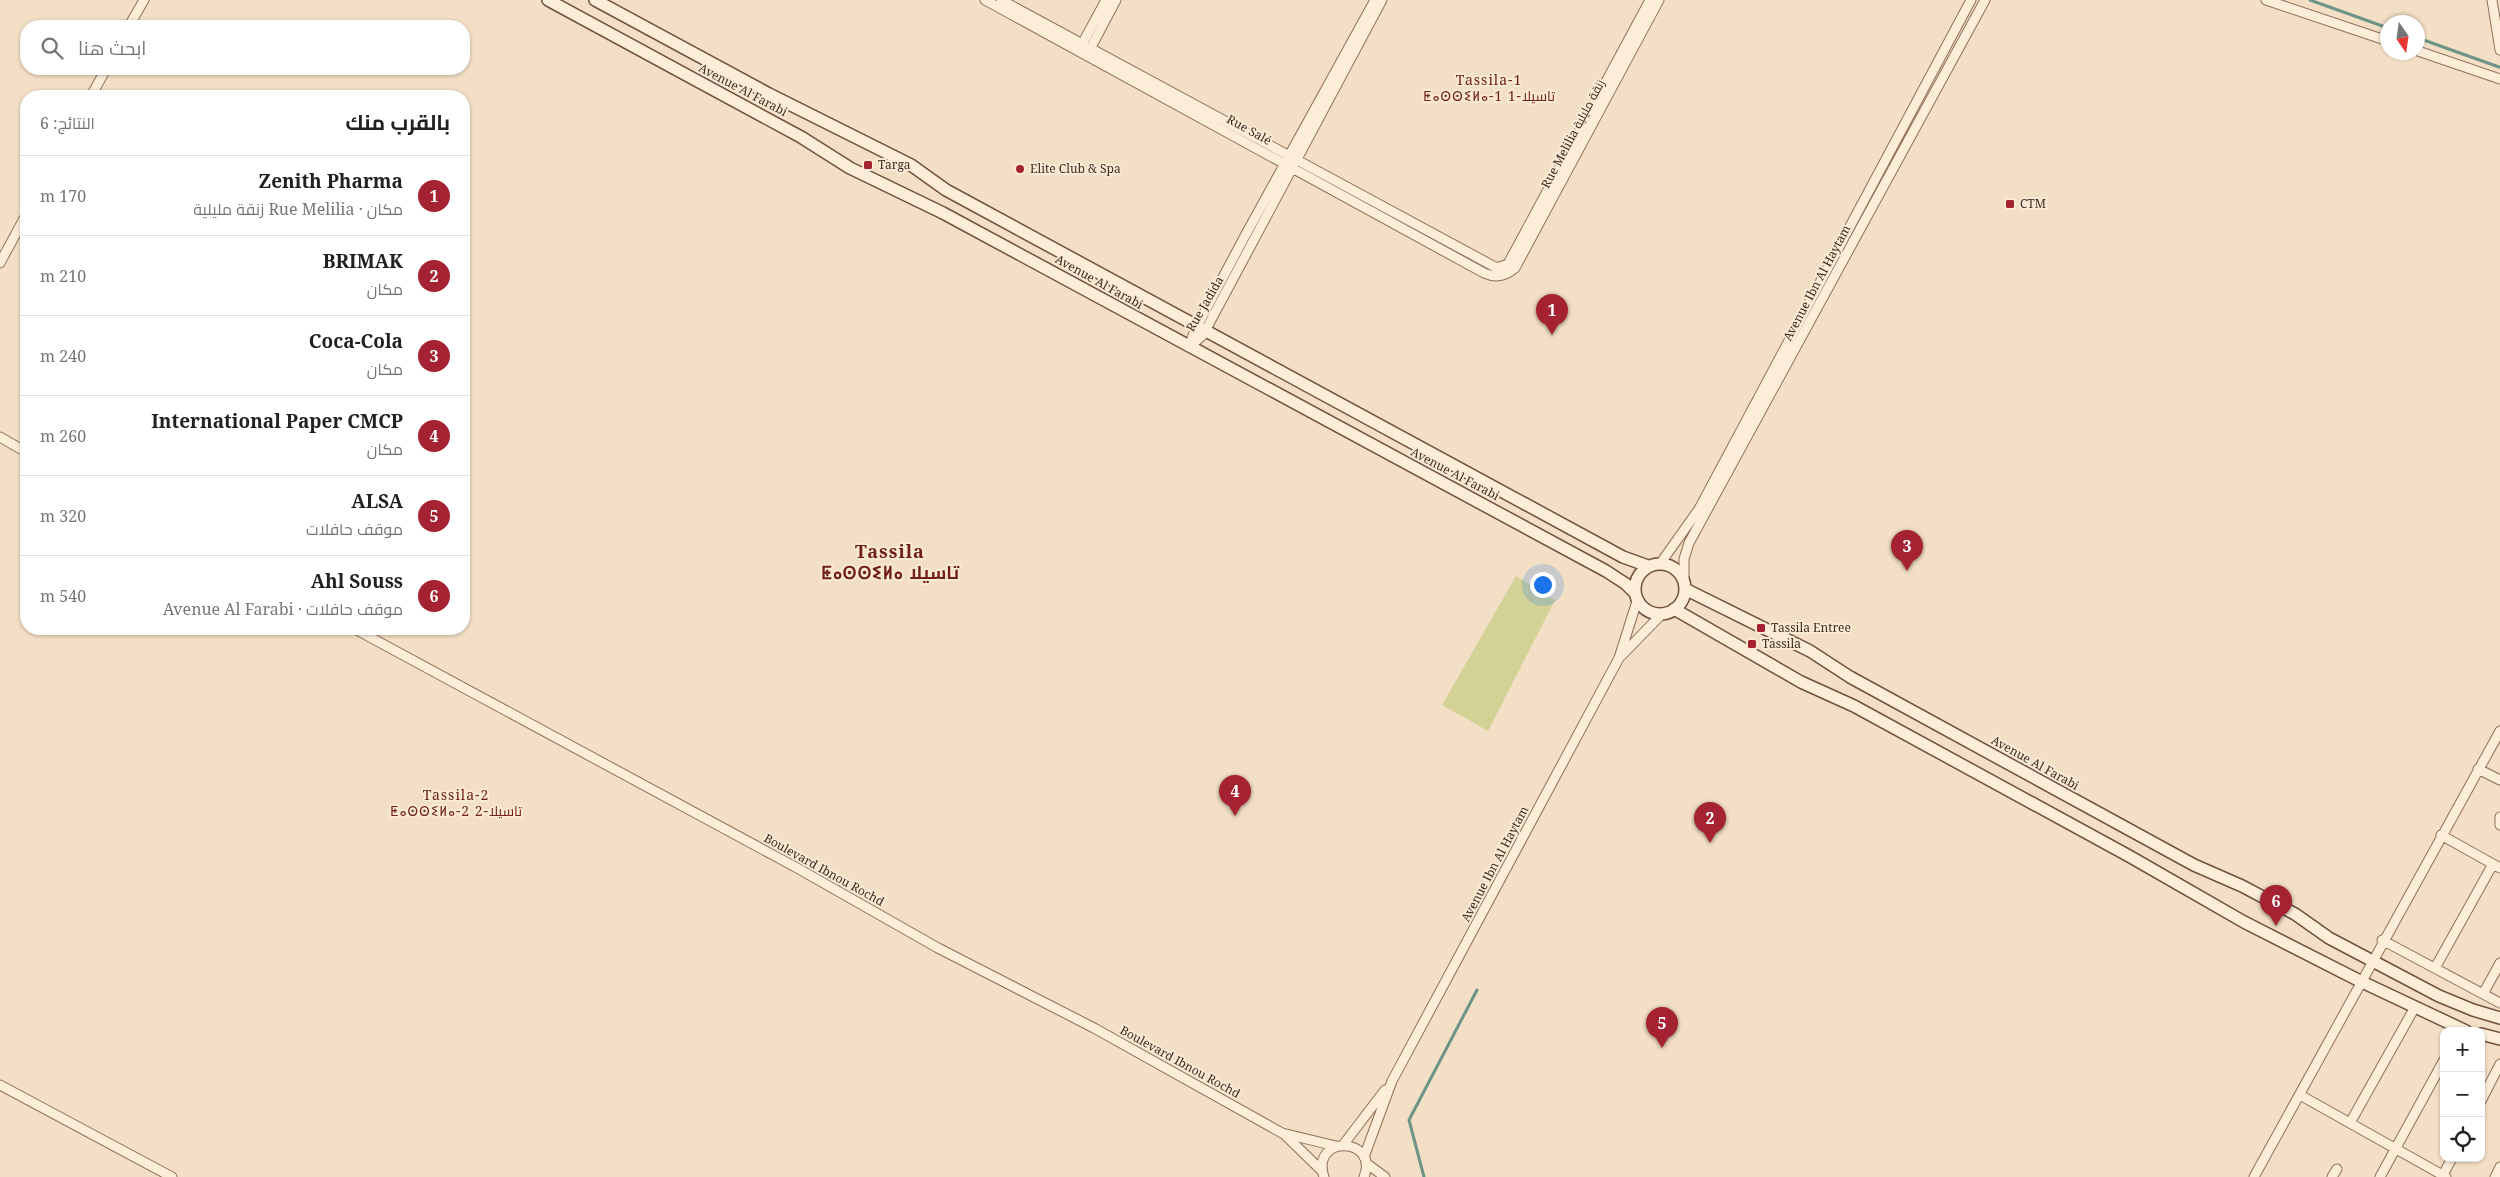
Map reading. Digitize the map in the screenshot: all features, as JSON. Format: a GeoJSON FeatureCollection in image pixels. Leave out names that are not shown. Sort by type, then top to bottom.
{"type":"FeatureCollection","features":[{"type":"Feature","properties":{"kind":"street"},"geometry":{"type":"LineString","coordinates":[[132,20],[144,0]]}},
{"type":"Feature","properties":{"kind":"street","name":"Avenue Al Farabi"},"geometry":{"type":"LineString","coordinates":[[548,0],[796,135],[850,168],[943,214],[1611,574],[1636,597]]}},
{"type":"Feature","properties":{"kind":"street","name":"Avenue Al Farabi"},"geometry":{"type":"LineString","coordinates":[[595,0],[770,94],[911,165],[946,190],[1202,327],[1623,557],[1648,566]]}},
{"type":"Feature","properties":{"kind":"street","name":"Rue Salé"},"geometry":{"type":"LineString","coordinates":[[985,0],[1084,50],[1291,162],[1484,273],[1494,276],[1501,271]]}},
{"type":"Feature","properties":{"kind":"street","name":"Rue Salé"},"geometry":{"type":"LineString","coordinates":[[1001,0],[1084,50]]}},
{"type":"Feature","properties":{"kind":"street"},"geometry":{"type":"LineString","coordinates":[[1084,50],[1106,0]]}},
{"type":"Feature","properties":{"kind":"street"},"geometry":{"type":"LineString","coordinates":[[1084,50],[1116,0]]}},
{"type":"Feature","properties":{"kind":"street","name":"Rue Jadida"},"geometry":{"type":"LineString","coordinates":[[1189,347],[1199,340],[1202,327],[1291,162],[1375,0]]}},
{"type":"Feature","properties":{"kind":"street","name":"Rue Jadida"},"geometry":{"type":"LineString","coordinates":[[1291,162],[1382,0]]}},
{"type":"Feature","properties":{"kind":"street","name":"Rue Melilia زنقة مليلية"},"geometry":{"type":"LineString","coordinates":[[1501,271],[1508,264],[1650,0]]}},
{"type":"Feature","properties":{"kind":"street","name":"Rue Melilia زنقة مليلية"},"geometry":{"type":"LineString","coordinates":[[1501,271],[1515,268],[1660,0]]}},
{"type":"Feature","properties":{"kind":"street","name":"Avenue Ibn Al Haytam"},"geometry":{"type":"LineString","coordinates":[[1660,564],[1698,509],[1971,0]]}},
{"type":"Feature","properties":{"kind":"street","name":"Avenue Ibn Al Haytam"},"geometry":{"type":"LineString","coordinates":[[1684,585],[1684,558],[1689,543],[1985,0]]}},
{"type":"Feature","properties":{"kind":"street"},"geometry":{"type":"LineString","coordinates":[[2266,0],[2380,38]]}},
{"type":"Feature","properties":{"kind":"street"},"geometry":{"type":"LineString","coordinates":[[2492,0],[2500,50]]}},
{"type":"Feature","properties":{"kind":"street"},"geometry":{"type":"LineString","coordinates":[[2425,53],[2500,79]]}},
{"type":"Feature","properties":{"kind":"street"},"geometry":{"type":"LineString","coordinates":[[94,90],[103,75]]}},
{"type":"Feature","properties":{"kind":"street"},"geometry":{"type":"LineString","coordinates":[[1883,164],[1893,168]]}},
{"type":"Feature","properties":{"kind":"street"},"geometry":{"type":"LineString","coordinates":[[0,263],[20,226]]}},
{"type":"Feature","properties":{"kind":"street"},"geometry":{"type":"LineString","coordinates":[[0,437],[20,449]]}},
{"type":"Feature","properties":{"kind":"street"},"geometry":{"type":"LineString","coordinates":[[1660,564],[1675,569],[1684,585],[1684,597],[1674,609],[1662,614],[1647,610],[1636,597],[1636,580],[1648,566],[1660,564]]}},
{"type":"Feature","properties":{"kind":"street","name":"Avenue Al Farabi"},"geometry":{"type":"LineString","coordinates":[[1684,585],[1810,651],[1850,677],[2194,865],[2242,886],[2295,914],[2329,938],[2439,996],[2473,1010],[2500,1018]]}},
{"type":"Feature","properties":{"kind":"street","name":"Avenue Ibn Al Haytam"},"geometry":{"type":"LineString","coordinates":[[1364,1177],[1365,1160],[1392,1082],[1619,658],[1636,597]]}},
{"type":"Feature","properties":{"kind":"street"},"geometry":{"type":"LineString","coordinates":[[1674,609],[1801,682],[1854,706],[2197,893],[2236,917],[2360,981],[2456,1027]]}},
{"type":"Feature","properties":{"kind":"street","name":"Avenue Ibn Al Haytam"},"geometry":{"type":"LineString","coordinates":[[1619,658],[1662,614]]}},
{"type":"Feature","properties":{"kind":"street","name":"Boulevard Ibnou Rochd"},"geometry":{"type":"LineString","coordinates":[[366,635],[799,869],[938,948],[1094,1028],[1282,1133],[1323,1174]]}},
{"type":"Feature","properties":{"kind":"street"},"geometry":{"type":"LineString","coordinates":[[2254,1177],[2300,1095],[2382,940],[2500,731]]}},
{"type":"Feature","properties":{"kind":"street"},"geometry":{"type":"LineString","coordinates":[[2478,768],[2500,780]]}},
{"type":"Feature","properties":{"kind":"street"},"geometry":{"type":"LineString","coordinates":[[2500,817],[2500,825]]}},
{"type":"Feature","properties":{"kind":"street"},"geometry":{"type":"LineString","coordinates":[[2435,968],[2497,866],[2441,835]]}},
{"type":"Feature","properties":{"kind":"street"},"geometry":{"type":"LineString","coordinates":[[2382,940],[2500,1003]]}},
{"type":"Feature","properties":{"kind":"street"},"geometry":{"type":"LineString","coordinates":[[2483,994],[2500,963]]}},
{"type":"Feature","properties":{"kind":"street"},"geometry":{"type":"LineString","coordinates":[[2350,1123],[2415,1007]]}},
{"type":"Feature","properties":{"kind":"street"},"geometry":{"type":"LineString","coordinates":[[2485,1035],[2500,1039]]}},
{"type":"Feature","properties":{"kind":"street"},"geometry":{"type":"LineString","coordinates":[[2485,1093],[2500,1064]]}},
{"type":"Feature","properties":{"kind":"street"},"geometry":{"type":"LineString","coordinates":[[2380,1177],[2440,1067]]}},
{"type":"Feature","properties":{"kind":"street","name":"Avenue Ibn Al Haytam"},"geometry":{"type":"LineString","coordinates":[[1323,1174],[1324,1156],[1339,1146],[1392,1082]]}},
{"type":"Feature","properties":{"kind":"street"},"geometry":{"type":"LineString","coordinates":[[0,1085],[172,1177]]}},
{"type":"Feature","properties":{"kind":"street"},"geometry":{"type":"LineString","coordinates":[[2300,1095],[2445,1176],[2450,1162]]}},
{"type":"Feature","properties":{"kind":"street","name":"Boulevard Ibnou Rochd"},"geometry":{"type":"LineString","coordinates":[[1282,1133],[1357,1149],[1365,1160]]}},
{"type":"Feature","properties":{"kind":"street"},"geometry":{"type":"LineString","coordinates":[[1365,1160],[1385,1177]]}},
{"type":"Feature","properties":{"kind":"street"},"geometry":{"type":"LineString","coordinates":[[2495,1177],[2500,1167]]}},
{"type":"Feature","properties":{"kind":"green space"},"geometry":{"type":"Polygon","coordinates":[[[1516,576],[1555,600],[1488,731],[1442,705],[1516,576]]]}},
{"type":"Feature","properties":{"kind":"waterway"},"geometry":{"type":"LineString","coordinates":[[2310,0],[2380,25]]}},
{"type":"Feature","properties":{"kind":"waterway"},"geometry":{"type":"LineString","coordinates":[[2425,41],[2499,67]]}},
{"type":"Feature","properties":{"kind":"waterway"},"geometry":{"type":"LineString","coordinates":[[1424,1177],[1409,1120],[1477,990]]}},
{"type":"Feature","properties":{"kind":"place","name":"Targa"},"geometry":{"type":"Point","coordinates":[868,165]}},
{"type":"Feature","properties":{"kind":"place","name":"Elite Club & Spa"},"geometry":{"type":"Point","coordinates":[1020,169]}},
{"type":"Feature","properties":{"kind":"place","name":"CTM"},"geometry":{"type":"Point","coordinates":[2010,204]}},
{"type":"Feature","properties":{"kind":"place","name":"Zenith Pharma"},"geometry":{"type":"Point","coordinates":[1552,335]}},
{"type":"Feature","properties":{"kind":"place","name":"Coca-Cola"},"geometry":{"type":"Point","coordinates":[1907,571]}},
{"type":"Feature","properties":{"kind":"place","name":"Tassila Entree"},"geometry":{"type":"Point","coordinates":[1761,628]}},
{"type":"Feature","properties":{"kind":"place","name":"Tassila"},"geometry":{"type":"Point","coordinates":[1752,644]}},
{"type":"Feature","properties":{"kind":"place","name":"International Paper CMCP"},"geometry":{"type":"Point","coordinates":[1235,816]}},
{"type":"Feature","properties":{"kind":"place","name":"BRIMAK"},"geometry":{"type":"Point","coordinates":[1710,843]}},
{"type":"Feature","properties":{"kind":"place","name":"Ahl Souss"},"geometry":{"type":"Point","coordinates":[2276,926]}},
{"type":"Feature","properties":{"kind":"place","name":"ALSA"},"geometry":{"type":"Point","coordinates":[1662,1048]}},
{"type":"Feature","properties":{"kind":"district","name":"Tassila-1 ⵟⴰⵙⵙⵉⵍⴰ-1 1-تاسيلا"},"geometry":{"type":"Point","coordinates":[1489,88]}},
{"type":"Feature","properties":{"kind":"district","name":"Tassila ⵟⴰⵙⵙⵉⵍⴰ تاسيلا"},"geometry":{"type":"Point","coordinates":[890,562]}},
{"type":"Feature","properties":{"kind":"district","name":"Tassila-2 ⵟⴰⵙⵙⵉⵍⴰ-2 2-تاسيلا"},"geometry":{"type":"Point","coordinates":[456,804]}}]}
